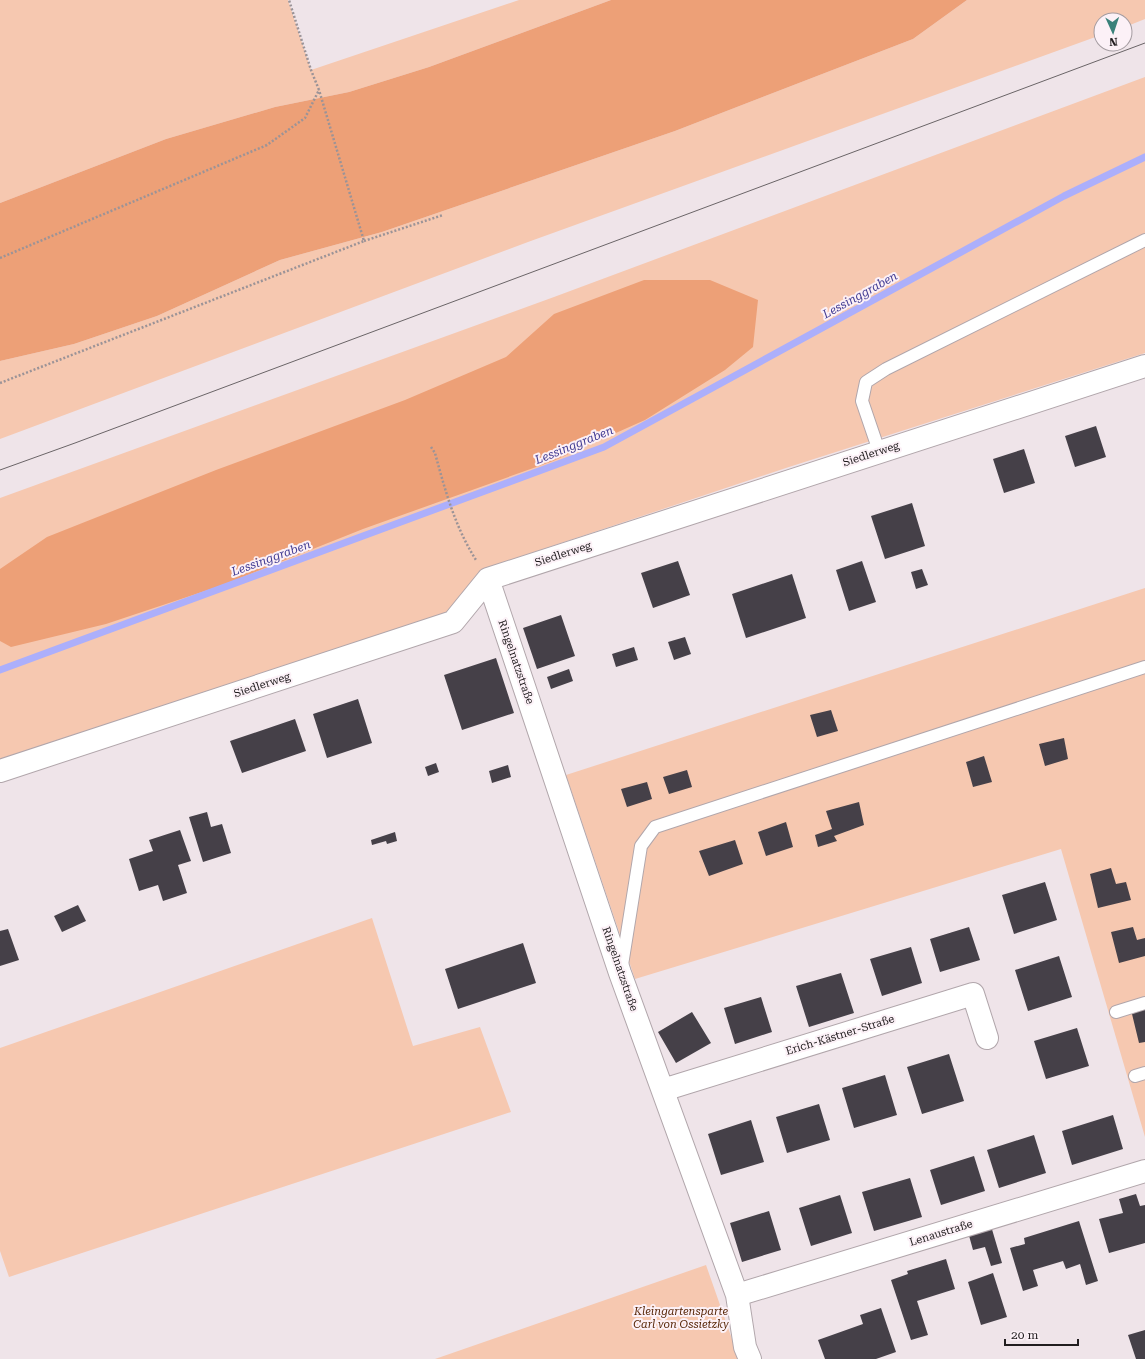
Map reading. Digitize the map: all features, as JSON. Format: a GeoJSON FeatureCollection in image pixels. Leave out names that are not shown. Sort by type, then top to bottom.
{"type":"FeatureCollection","features":[{"type":"Feature","properties":{"kind":"street","name":"Siedlerweg"},"geometry":{"type":"LineString","coordinates":[[0,771],[453,622],[488,579],[1145,366]]}},
{"type":"Feature","properties":{"kind":"street","name":"Ringelnatzstraße"},"geometry":{"type":"LineString","coordinates":[[488,579],[620,973],[737,1295],[746,1347],[750,1359]]}},
{"type":"Feature","properties":{"kind":"street","name":"Erich-Kästner-Straße"},"geometry":{"type":"LineString","coordinates":[[663,1090],[973,994],[987,1038]]}},
{"type":"Feature","properties":{"kind":"street","name":"Lenaustraße"},"geometry":{"type":"LineString","coordinates":[[737,1295],[1145,1171]]}},
{"type":"Feature","properties":{"kind":"lane"},"geometry":{"type":"LineString","coordinates":[[878,452],[862,401],[866,382],[886,369],[1145,240]]}},
{"type":"Feature","properties":{"kind":"lane"},"geometry":{"type":"LineString","coordinates":[[620,973],[641,846],[655,827],[1145,668]]}},
{"type":"Feature","properties":{"kind":"lane"},"geometry":{"type":"LineString","coordinates":[[1116,1012],[1145,1003]]}},
{"type":"Feature","properties":{"kind":"path"},"geometry":{"type":"LineString","coordinates":[[289,0],[319,90],[364,241]]}},
{"type":"Feature","properties":{"kind":"path"},"geometry":{"type":"LineString","coordinates":[[0,258],[267,145],[305,118],[319,90]]}},
{"type":"Feature","properties":{"kind":"path"},"geometry":{"type":"LineString","coordinates":[[0,382],[364,241],[443,215]]}},
{"type":"Feature","properties":{"kind":"path"},"geometry":{"type":"LineString","coordinates":[[431,447],[435,453],[450,505],[468,548],[488,579]]}},
{"type":"Feature","properties":{"kind":"green space"},"geometry":{"type":"Polygon","coordinates":[[[0,0],[288,0],[311,70],[519,0],[611,0],[429,67],[349,92],[275,107],[166,139],[0,203],[0,0]]]}},
{"type":"Feature","properties":{"kind":"green space"},"geometry":{"type":"Polygon","coordinates":[[[967,0],[1145,0],[1145,19],[1133,24],[1133,12],[1093,12],[1093,38],[528,242],[0,439],[0,361],[74,344],[157,316],[280,260],[382,232],[675,131],[913,39],[967,0]]]}},
{"type":"Feature","properties":{"kind":"green space"},"geometry":{"type":"Polygon","coordinates":[[[1145,77],[1145,353],[789,467],[489,567],[445,616],[0,761],[0,498],[554,297],[1145,77]]]}},
{"type":"Feature","properties":{"kind":"green space"},"geometry":{"type":"Polygon","coordinates":[[[1145,588],[1145,1137],[1061,849],[635,979],[566,775],[1145,588]]]}},
{"type":"Feature","properties":{"kind":"green space"},"geometry":{"type":"Polygon","coordinates":[[[372,918],[413,1046],[480,1027],[511,1112],[9,1277],[0,1251],[0,1048],[372,918]]]}},
{"type":"Feature","properties":{"kind":"green space","name":"Kleingartensparte Carl von Ossietzky"},"geometry":{"type":"Polygon","coordinates":[[[706,1265],[739,1359],[435,1359],[706,1265]]]}},
{"type":"Feature","properties":{"kind":"shaded area"},"geometry":{"type":"Polygon","coordinates":[[[611,0],[967,0],[913,39],[675,131],[382,232],[280,260],[157,316],[74,344],[0,361],[0,203],[166,139],[275,107],[349,92],[429,67],[611,0]]]}},
{"type":"Feature","properties":{"kind":"shaded area"},"geometry":{"type":"Polygon","coordinates":[[[644,280],[710,280],[758,300],[753,347],[725,370],[645,420],[553,461],[363,529],[220,586],[106,624],[11,647],[0,641],[0,569],[47,537],[216,470],[405,400],[506,357],[554,314],[644,280]]]}},
{"type":"Feature","properties":{"kind":"building"},"geometry":{"type":"Polygon","coordinates":[[[1096,426],[1106,457],[1075,467],[1065,436],[1096,426]]]}},
{"type":"Feature","properties":{"kind":"building"},"geometry":{"type":"Polygon","coordinates":[[[1024,449],[1035,483],[1004,493],[993,459],[1024,449]]]}},
{"type":"Feature","properties":{"kind":"building"},"geometry":{"type":"Polygon","coordinates":[[[912,503],[925,546],[885,559],[871,516],[912,503]]]}},
{"type":"Feature","properties":{"kind":"building"},"geometry":{"type":"Polygon","coordinates":[[[678,561],[690,595],[653,608],[641,573],[678,561]]]}},
{"type":"Feature","properties":{"kind":"building"},"geometry":{"type":"Polygon","coordinates":[[[862,561],[876,602],[849,611],[836,570],[862,561]]]}},
{"type":"Feature","properties":{"kind":"building"},"geometry":{"type":"Polygon","coordinates":[[[922,569],[928,585],[916,589],[911,572],[922,569]]]}},
{"type":"Feature","properties":{"kind":"building"},"geometry":{"type":"Polygon","coordinates":[[[792,574],[806,618],[746,638],[732,594],[792,574]]]}},
{"type":"Feature","properties":{"kind":"building"},"geometry":{"type":"Polygon","coordinates":[[[561,615],[575,656],[537,669],[523,628],[561,615]]]}},
{"type":"Feature","properties":{"kind":"building"},"geometry":{"type":"Polygon","coordinates":[[[685,637],[691,654],[674,660],[668,642],[685,637]]]}},
{"type":"Feature","properties":{"kind":"building"},"geometry":{"type":"Polygon","coordinates":[[[634,647],[638,660],[616,667],[612,654],[634,647]]]}},
{"type":"Feature","properties":{"kind":"building"},"geometry":{"type":"Polygon","coordinates":[[[496,658],[514,713],[462,730],[444,675],[496,658]]]}},
{"type":"Feature","properties":{"kind":"building"},"geometry":{"type":"Polygon","coordinates":[[[569,669],[573,681],[551,689],[547,677],[569,669]]]}},
{"type":"Feature","properties":{"kind":"building"},"geometry":{"type":"Polygon","coordinates":[[[358,699],[372,743],[327,758],[313,714],[358,699]]]}},
{"type":"Feature","properties":{"kind":"building"},"geometry":{"type":"Polygon","coordinates":[[[831,710],[838,731],[817,737],[810,715],[831,710]]]}},
{"type":"Feature","properties":{"kind":"building"},"geometry":{"type":"Polygon","coordinates":[[[295,719],[306,751],[242,773],[230,741],[295,719]]]}},
{"type":"Feature","properties":{"kind":"building"},"geometry":{"type":"Polygon","coordinates":[[[1064,738],[1068,759],[1045,766],[1039,744],[1064,738]]]}},
{"type":"Feature","properties":{"kind":"building"},"geometry":{"type":"Polygon","coordinates":[[[984,756],[992,782],[973,787],[966,762],[984,756]]]}},
{"type":"Feature","properties":{"kind":"building"},"geometry":{"type":"Polygon","coordinates":[[[436,763],[439,772],[428,776],[425,767],[436,763]]]}},
{"type":"Feature","properties":{"kind":"building"},"geometry":{"type":"Polygon","coordinates":[[[508,765],[511,777],[492,783],[489,771],[508,765]]]}},
{"type":"Feature","properties":{"kind":"building"},"geometry":{"type":"Polygon","coordinates":[[[687,770],[692,787],[669,794],[663,777],[687,770]]]}},
{"type":"Feature","properties":{"kind":"building"},"geometry":{"type":"Polygon","coordinates":[[[647,782],[652,799],[627,807],[621,789],[647,782]]]}},
{"type":"Feature","properties":{"kind":"building"},"geometry":{"type":"Polygon","coordinates":[[[859,802],[864,825],[834,836],[837,841],[818,847],[815,835],[832,829],[826,811],[859,802]]]}},
{"type":"Feature","properties":{"kind":"building"},"geometry":{"type":"Polygon","coordinates":[[[207,812],[211,827],[222,824],[231,853],[203,862],[189,817],[207,812]]]}},
{"type":"Feature","properties":{"kind":"building"},"geometry":{"type":"Polygon","coordinates":[[[786,822],[793,847],[766,856],[758,832],[786,822]]]}},
{"type":"Feature","properties":{"kind":"building"},"geometry":{"type":"Polygon","coordinates":[[[180,830],[191,861],[178,865],[187,893],[163,901],[158,885],[139,891],[129,859],[153,851],[149,840],[180,830]]]}},
{"type":"Feature","properties":{"kind":"building"},"geometry":{"type":"Polygon","coordinates":[[[395,832],[397,841],[387,844],[386,841],[372,845],[371,840],[395,832]]]}},
{"type":"Feature","properties":{"kind":"building"},"geometry":{"type":"Polygon","coordinates":[[[735,840],[743,864],[709,876],[699,851],[735,840]]]}},
{"type":"Feature","properties":{"kind":"building"},"geometry":{"type":"Polygon","coordinates":[[[1111,868],[1116,884],[1126,882],[1131,900],[1098,908],[1090,874],[1111,868]]]}},
{"type":"Feature","properties":{"kind":"building"},"geometry":{"type":"Polygon","coordinates":[[[1045,882],[1057,920],[1014,934],[1002,895],[1045,882]]]}},
{"type":"Feature","properties":{"kind":"building"},"geometry":{"type":"Polygon","coordinates":[[[78,905],[86,921],[62,932],[54,916],[78,905]]]}},
{"type":"Feature","properties":{"kind":"building"},"geometry":{"type":"Polygon","coordinates":[[[969,927],[980,960],[940,972],[930,939],[969,927]]]}},
{"type":"Feature","properties":{"kind":"building"},"geometry":{"type":"Polygon","coordinates":[[[1133,927],[1137,940],[1145,938],[1145,956],[1119,963],[1111,932],[1133,927]]]}},
{"type":"Feature","properties":{"kind":"building"},"geometry":{"type":"Polygon","coordinates":[[[8,929],[19,960],[0,966],[0,931],[8,929]]]}},
{"type":"Feature","properties":{"kind":"building"},"geometry":{"type":"Polygon","coordinates":[[[523,943],[536,983],[458,1009],[445,969],[523,943]]]}},
{"type":"Feature","properties":{"kind":"building"},"geometry":{"type":"Polygon","coordinates":[[[911,947],[922,983],[882,996],[870,959],[911,947]]]}},
{"type":"Feature","properties":{"kind":"building"},"geometry":{"type":"Polygon","coordinates":[[[1059,956],[1072,997],[1028,1011],[1015,970],[1059,956]]]}},
{"type":"Feature","properties":{"kind":"building"},"geometry":{"type":"Polygon","coordinates":[[[841,973],[854,1013],[809,1027],[796,986],[841,973]]]}},
{"type":"Feature","properties":{"kind":"building"},"geometry":{"type":"Polygon","coordinates":[[[761,997],[772,1032],[735,1044],[724,1008],[761,997]]]}},
{"type":"Feature","properties":{"kind":"building"},"geometry":{"type":"Polygon","coordinates":[[[1145,1009],[1145,1042],[1139,1043],[1132,1014],[1145,1009]]]}},
{"type":"Feature","properties":{"kind":"building"},"geometry":{"type":"Polygon","coordinates":[[[692,1012],[711,1043],[676,1063],[658,1032],[692,1012]]]}},
{"type":"Feature","properties":{"kind":"building"},"geometry":{"type":"Polygon","coordinates":[[[1077,1028],[1089,1066],[1046,1079],[1034,1041],[1077,1028]]]}},
{"type":"Feature","properties":{"kind":"building"},"geometry":{"type":"Polygon","coordinates":[[[949,1054],[964,1101],[922,1114],[907,1067],[949,1054]]]}},
{"type":"Feature","properties":{"kind":"building"},"geometry":{"type":"Polygon","coordinates":[[[885,1075],[897,1115],[854,1128],[842,1088],[885,1075]]]}},
{"type":"Feature","properties":{"kind":"building"},"geometry":{"type":"Polygon","coordinates":[[[819,1104],[830,1140],[787,1153],[776,1117],[819,1104]]]}},
{"type":"Feature","properties":{"kind":"building"},"geometry":{"type":"Polygon","coordinates":[[[1113,1115],[1123,1149],[1072,1165],[1062,1131],[1113,1115]]]}},
{"type":"Feature","properties":{"kind":"building"},"geometry":{"type":"Polygon","coordinates":[[[751,1120],[764,1162],[721,1175],[708,1134],[751,1120]]]}},
{"type":"Feature","properties":{"kind":"building"},"geometry":{"type":"Polygon","coordinates":[[[1034,1135],[1046,1173],[999,1188],[987,1150],[1034,1135]]]}},
{"type":"Feature","properties":{"kind":"building"},"geometry":{"type":"Polygon","coordinates":[[[974,1156],[985,1191],[941,1205],[930,1170],[974,1156]]]}},
{"type":"Feature","properties":{"kind":"building"},"geometry":{"type":"Polygon","coordinates":[[[910,1178],[922,1217],[874,1231],[862,1192],[910,1178]]]}},
{"type":"Feature","properties":{"kind":"building"},"geometry":{"type":"Polygon","coordinates":[[[1136,1194],[1140,1206],[1145,1205],[1145,1243],[1109,1253],[1099,1219],[1123,1213],[1119,1199],[1136,1194]]]}},
{"type":"Feature","properties":{"kind":"building"},"geometry":{"type":"Polygon","coordinates":[[[840,1195],[852,1233],[811,1246],[799,1208],[840,1195]]]}},
{"type":"Feature","properties":{"kind":"building"},"geometry":{"type":"Polygon","coordinates":[[[769,1211],[781,1250],[742,1262],[730,1223],[769,1211]]]}},
{"type":"Feature","properties":{"kind":"building"},"geometry":{"type":"Polygon","coordinates":[[[1079,1221],[1098,1281],[1086,1285],[1080,1264],[1066,1269],[1063,1261],[1033,1270],[1038,1286],[1023,1291],[1010,1248],[1025,1244],[1024,1238],[1079,1221]]]}},
{"type":"Feature","properties":{"kind":"building"},"geometry":{"type":"Polygon","coordinates":[[[991,1226],[1002,1263],[991,1266],[985,1247],[973,1250],[968,1232],[991,1226]]]}},
{"type":"Feature","properties":{"kind":"building"},"geometry":{"type":"Polygon","coordinates":[[[946,1259],[955,1289],[917,1301],[928,1335],[911,1340],[891,1280],[908,1274],[907,1271],[946,1259]]]}},
{"type":"Feature","properties":{"kind":"building"},"geometry":{"type":"Polygon","coordinates":[[[993,1273],[1007,1317],[981,1325],[968,1282],[993,1273]]]}},
{"type":"Feature","properties":{"kind":"building"},"geometry":{"type":"Polygon","coordinates":[[[881,1308],[896,1352],[876,1359],[825,1359],[818,1340],[863,1324],[860,1315],[881,1308]]]}},
{"type":"Feature","properties":{"kind":"building"},"geometry":{"type":"Polygon","coordinates":[[[1145,1330],[1145,1359],[1136,1359],[1128,1335],[1145,1330]]]}},
{"type":"Feature","properties":{"kind":"waterway","name":"Lessinggraben"},"geometry":{"type":"LineString","coordinates":[[0,670],[604,447],[1064,196],[1145,157]]}},
{"type":"Feature","properties":{"kind":"tram line"},"geometry":{"type":"LineString","coordinates":[[0,470],[1145,43]]}}]}
